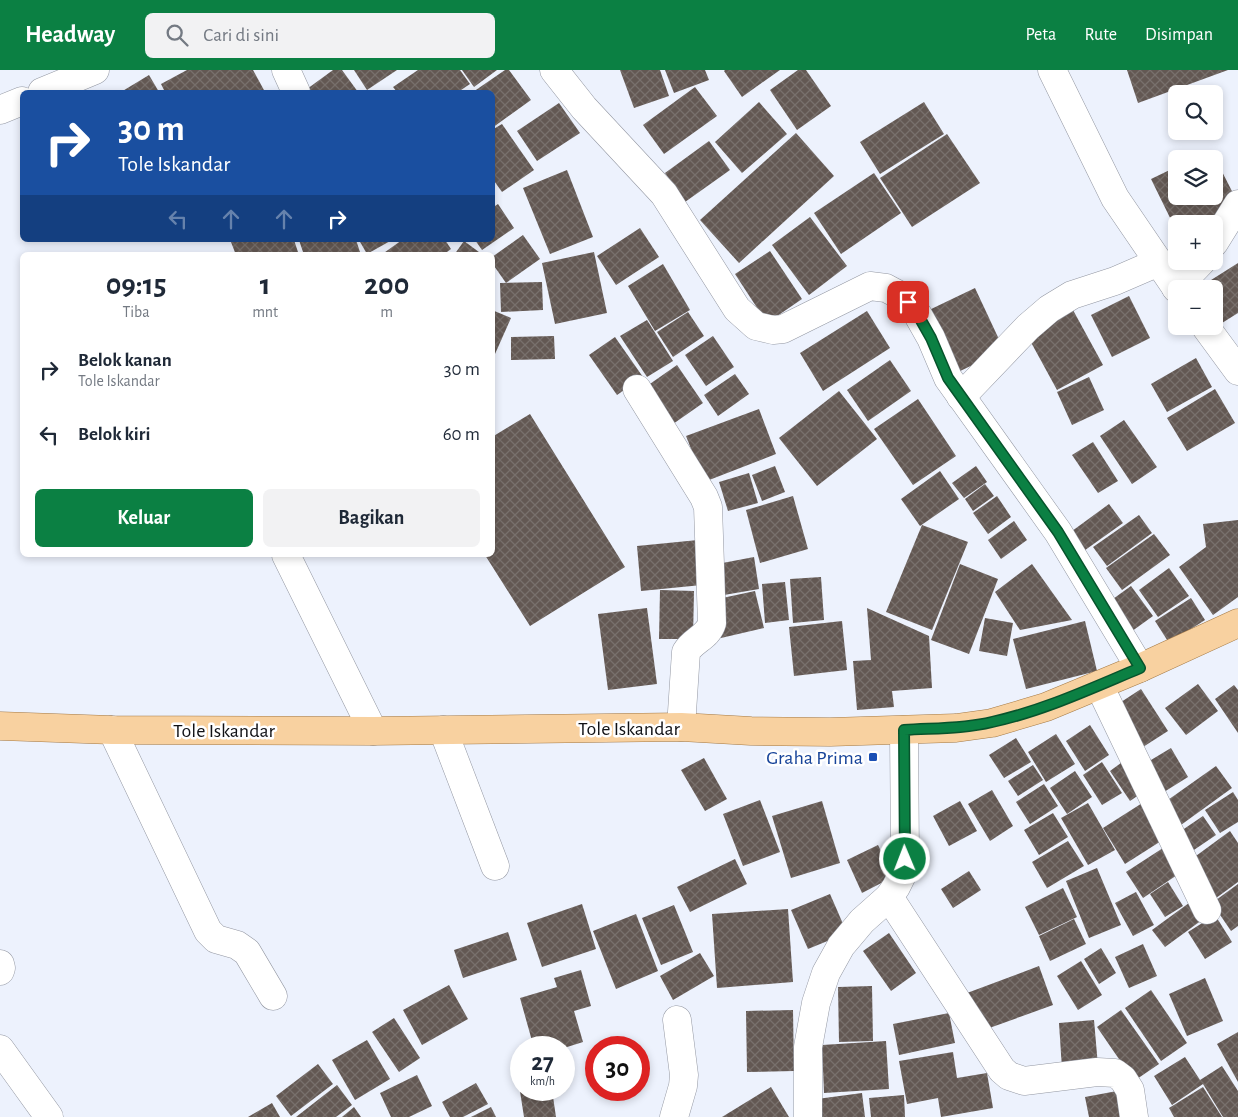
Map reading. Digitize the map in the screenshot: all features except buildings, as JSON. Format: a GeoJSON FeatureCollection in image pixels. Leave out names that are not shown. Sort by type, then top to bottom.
{"type":"FeatureCollection","features":[{"type":"Feature","properties":{"kind":"main road","name":"Tole Iskandar"},"geometry":{"type":"LineString","coordinates":[[0,726],[112,730],[373,731],[680,727],[751,731],[830,732],[956,728],[992,722],[1046,707],[1140,668],[1238,623]]}},
{"type":"Feature","properties":{"kind":"street"},"geometry":{"type":"LineString","coordinates":[[47,90],[95,70]]}},
{"type":"Feature","properties":{"kind":"street"},"geometry":{"type":"LineString","coordinates":[[286,70],[295,90]]}},
{"type":"Feature","properties":{"kind":"street"},"geometry":{"type":"LineString","coordinates":[[554,70],[584,108],[664,194],[738,309],[756,326],[774,330],[783,329],[870,286],[886,288],[903,297],[918,315],[931,338],[948,378],[1058,532],[1140,668]]}},
{"type":"Feature","properties":{"kind":"street"},"geometry":{"type":"LineString","coordinates":[[1052,70],[1115,198],[1171,280]]}},
{"type":"Feature","properties":{"kind":"street"},"geometry":{"type":"LineString","coordinates":[[0,110],[20,102]]}},
{"type":"Feature","properties":{"kind":"street"},"geometry":{"type":"LineString","coordinates":[[1223,228],[1238,204]]}},
{"type":"Feature","properties":{"kind":"street"},"geometry":{"type":"LineString","coordinates":[[961,397],[1028,327],[1049,309],[1072,295],[1115,281],[1159,262]]}},
{"type":"Feature","properties":{"kind":"street"},"geometry":{"type":"LineString","coordinates":[[1184,280],[1193,270]]}},
{"type":"Feature","properties":{"kind":"street"},"geometry":{"type":"LineString","coordinates":[[1212,335],[1238,371]]}},
{"type":"Feature","properties":{"kind":"street"},"geometry":{"type":"LineString","coordinates":[[638,389],[704,497],[708,507],[712,623],[709,631],[694,642],[686,652],[680,727]]}},
{"type":"Feature","properties":{"kind":"street"},"geometry":{"type":"LineString","coordinates":[[287,557],[373,731]]}},
{"type":"Feature","properties":{"kind":"street"},"geometry":{"type":"LineString","coordinates":[[1099,685],[1207,910]]}},
{"type":"Feature","properties":{"kind":"street"},"geometry":{"type":"LineString","coordinates":[[112,730],[208,931],[216,939],[237,945],[247,952],[273,996]]}},
{"type":"Feature","properties":{"kind":"street"},"geometry":{"type":"LineString","coordinates":[[443,730],[495,866]]}},
{"type":"Feature","properties":{"kind":"street"},"geometry":{"type":"LineString","coordinates":[[808,1117],[808,1047],[816,1003],[826,973],[841,946],[862,921],[889,897],[900,881],[905,859],[904,730]]}},
{"type":"Feature","properties":{"kind":"street"},"geometry":{"type":"LineString","coordinates":[[889,897],[1002,1070],[1009,1076],[1024,1081],[1097,1072],[1115,1073],[1123,1079],[1130,1090],[1134,1117]]}},
{"type":"Feature","properties":{"kind":"street"},"geometry":{"type":"LineString","coordinates":[[674,1117],[684,1076],[677,1020]]}},
{"type":"Feature","properties":{"kind":"street"},"geometry":{"type":"LineString","coordinates":[[0,1049],[49,1117]]}},
{"type":"Feature","properties":{"kind":"place","name":"Graha Prima"},"geometry":{"type":"Point","coordinates":[873,757]}},
{"type":"Feature","properties":{"kind":"route"},"geometry":{"type":"LineString","coordinates":[[905,859],[904,730],[956,728],[992,722],[1046,707],[1140,668],[1058,532],[948,378],[931,338],[908,302]]}}]}
